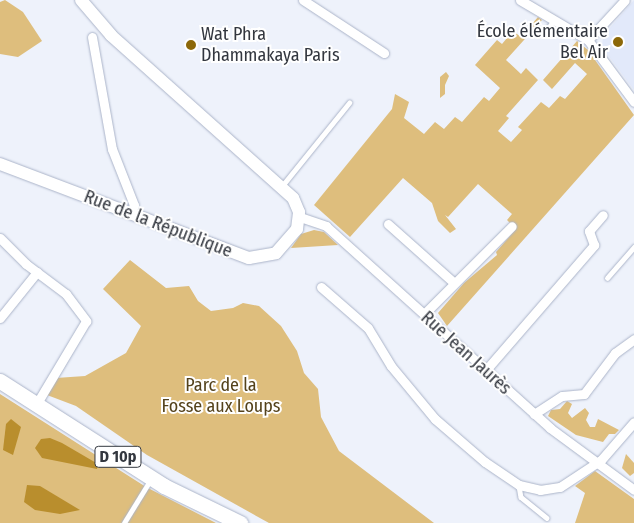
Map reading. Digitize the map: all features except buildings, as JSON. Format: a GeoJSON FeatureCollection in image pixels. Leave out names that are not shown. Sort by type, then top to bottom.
{"type":"FeatureCollection","features":[{"type":"Feature","properties":{"kind":"main road","name":"D 10p"},"geometry":{"type":"LineString","coordinates":[[0,381],[151,478],[187,499],[240,523]]}},
{"type":"Feature","properties":{"kind":"street"},"geometry":{"type":"LineString","coordinates":[[81,0],[111,35],[281,187],[297,203],[300,216]]}},
{"type":"Feature","properties":{"kind":"street"},"geometry":{"type":"LineString","coordinates":[[303,0],[384,53]]}},
{"type":"Feature","properties":{"kind":"street"},"geometry":{"type":"LineString","coordinates":[[520,0],[588,40],[634,102]]}},
{"type":"Feature","properties":{"kind":"street"},"geometry":{"type":"LineString","coordinates":[[588,40],[625,0]]}},
{"type":"Feature","properties":{"kind":"street"},"geometry":{"type":"LineString","coordinates":[[92,37],[112,149],[134,205],[131,213]]}},
{"type":"Feature","properties":{"kind":"street","name":"Rue de la République"},"geometry":{"type":"LineString","coordinates":[[0,164],[242,256],[257,258],[281,249],[297,229],[300,216]]}},
{"type":"Feature","properties":{"kind":"street"},"geometry":{"type":"LineString","coordinates":[[485,371],[594,245],[589,231],[602,215]]}},
{"type":"Feature","properties":{"kind":"street","name":"Rue Jean Jaurès"},"geometry":{"type":"LineString","coordinates":[[300,216],[326,226],[534,414],[634,490]]}},
{"type":"Feature","properties":{"kind":"street"},"geometry":{"type":"LineString","coordinates":[[388,224],[453,282]]}},
{"type":"Feature","properties":{"kind":"street"},"geometry":{"type":"LineString","coordinates":[[424,314],[453,282],[512,226]]}},
{"type":"Feature","properties":{"kind":"street"},"geometry":{"type":"LineString","coordinates":[[0,238],[37,272],[66,294],[86,321],[36,405]]}},
{"type":"Feature","properties":{"kind":"street"},"geometry":{"type":"LineString","coordinates":[[0,318],[37,272]]}},
{"type":"Feature","properties":{"kind":"street"},"geometry":{"type":"LineString","coordinates":[[321,287],[368,328],[411,393],[444,428],[505,478],[519,485],[551,489],[572,480],[597,463],[634,422]]}},
{"type":"Feature","properties":{"kind":"street"},"geometry":{"type":"LineString","coordinates":[[534,414],[562,396],[584,394],[614,353],[634,339]]}},
{"type":"Feature","properties":{"kind":"lane"},"geometry":{"type":"LineString","coordinates":[[546,31],[554,20]]}},
{"type":"Feature","properties":{"kind":"lane"},"geometry":{"type":"LineString","coordinates":[[281,187],[349,102]]}},
{"type":"Feature","properties":{"kind":"lane"},"geometry":{"type":"LineString","coordinates":[[608,278],[634,247]]}},
{"type":"Feature","properties":{"kind":"lane"},"geometry":{"type":"LineString","coordinates":[[124,523],[151,478]]}},
{"type":"Feature","properties":{"kind":"lane"},"geometry":{"type":"LineString","coordinates":[[519,485],[522,498],[547,518]]}},
{"type":"Feature","properties":{"kind":"shaded area","name":"École élémentaire Bel Air"},"geometry":{"type":"Polygon","coordinates":[[[634,0],[634,90],[602,47],[603,36],[634,0]]]}},
{"type":"Feature","properties":{"kind":"shaded area"},"geometry":{"type":"Polygon","coordinates":[[[11,419],[21,427],[13,455],[3,450],[6,424],[11,419]]]}},
{"type":"Feature","properties":{"kind":"shaded area"},"geometry":{"type":"Polygon","coordinates":[[[50,438],[62,443],[98,464],[97,469],[42,458],[35,448],[41,439],[50,438]]]}},
{"type":"Feature","properties":{"kind":"shaded area"},"geometry":{"type":"Polygon","coordinates":[[[27,485],[40,486],[80,510],[60,514],[35,510],[24,502],[27,485]]]}},
{"type":"Feature","properties":{"kind":"green space"},"geometry":{"type":"Polygon","coordinates":[[[5,0],[23,12],[42,41],[18,57],[0,54],[0,2],[5,0]]]}},
{"type":"Feature","properties":{"kind":"green space"},"geometry":{"type":"Polygon","coordinates":[[[538,17],[542,20],[506,60],[521,74],[526,68],[538,80],[506,116],[509,118],[498,131],[511,142],[522,130],[518,127],[541,102],[549,108],[560,96],[565,99],[587,74],[575,63],[552,89],[543,80],[577,41],[588,50],[634,115],[447,326],[438,313],[464,283],[497,255],[496,252],[516,229],[507,220],[512,214],[478,184],[448,217],[445,215],[456,229],[450,233],[438,221],[432,203],[403,178],[350,237],[314,205],[392,109],[395,94],[409,102],[404,118],[424,134],[435,122],[444,129],[455,117],[462,122],[484,97],[489,101],[500,88],[475,65],[497,40],[502,44],[513,31],[521,37],[538,17]]]}},
{"type":"Feature","properties":{"kind":"green space"},"geometry":{"type":"Polygon","coordinates":[[[446,72],[449,76],[445,85],[445,94],[440,98],[440,77],[446,72]]]}},
{"type":"Feature","properties":{"kind":"green space"},"geometry":{"type":"Polygon","coordinates":[[[314,230],[324,232],[338,245],[291,248],[301,234],[314,230]]]}},
{"type":"Feature","properties":{"kind":"green space","name":"Parc de la Fosse aux Loups"},"geometry":{"type":"Polygon","coordinates":[[[130,260],[166,288],[189,286],[198,301],[211,311],[233,308],[243,303],[259,306],[281,326],[297,351],[304,373],[318,389],[321,417],[339,451],[434,523],[269,523],[147,455],[76,406],[47,395],[56,378],[85,376],[126,353],[141,326],[103,289],[130,260]]]}},
{"type":"Feature","properties":{"kind":"green space"},"geometry":{"type":"Polygon","coordinates":[[[0,394],[146,487],[216,523],[0,523],[0,394]]]}},
{"type":"Feature","properties":{"kind":"green space"},"geometry":{"type":"Polygon","coordinates":[[[567,401],[572,404],[568,413],[572,418],[585,408],[589,413],[586,420],[590,427],[595,427],[598,419],[619,430],[615,434],[609,434],[603,442],[576,435],[548,416],[551,410],[560,409],[567,401]]]}},
{"type":"Feature","properties":{"kind":"green space"},"geometry":{"type":"Polygon","coordinates":[[[626,454],[634,463],[634,473],[630,476],[622,468],[626,454]]]}},
{"type":"Feature","properties":{"kind":"green space"},"geometry":{"type":"Polygon","coordinates":[[[595,471],[634,499],[634,523],[575,523],[585,493],[575,486],[595,471]]]}},
{"type":"Feature","properties":{"kind":"place","name":"École élémentaire Bel Air"},"geometry":{"type":"Point","coordinates":[618,42]}},
{"type":"Feature","properties":{"kind":"place","name":"Wat Phra Dhammakaya Paris"},"geometry":{"type":"Point","coordinates":[191,45]}}]}
